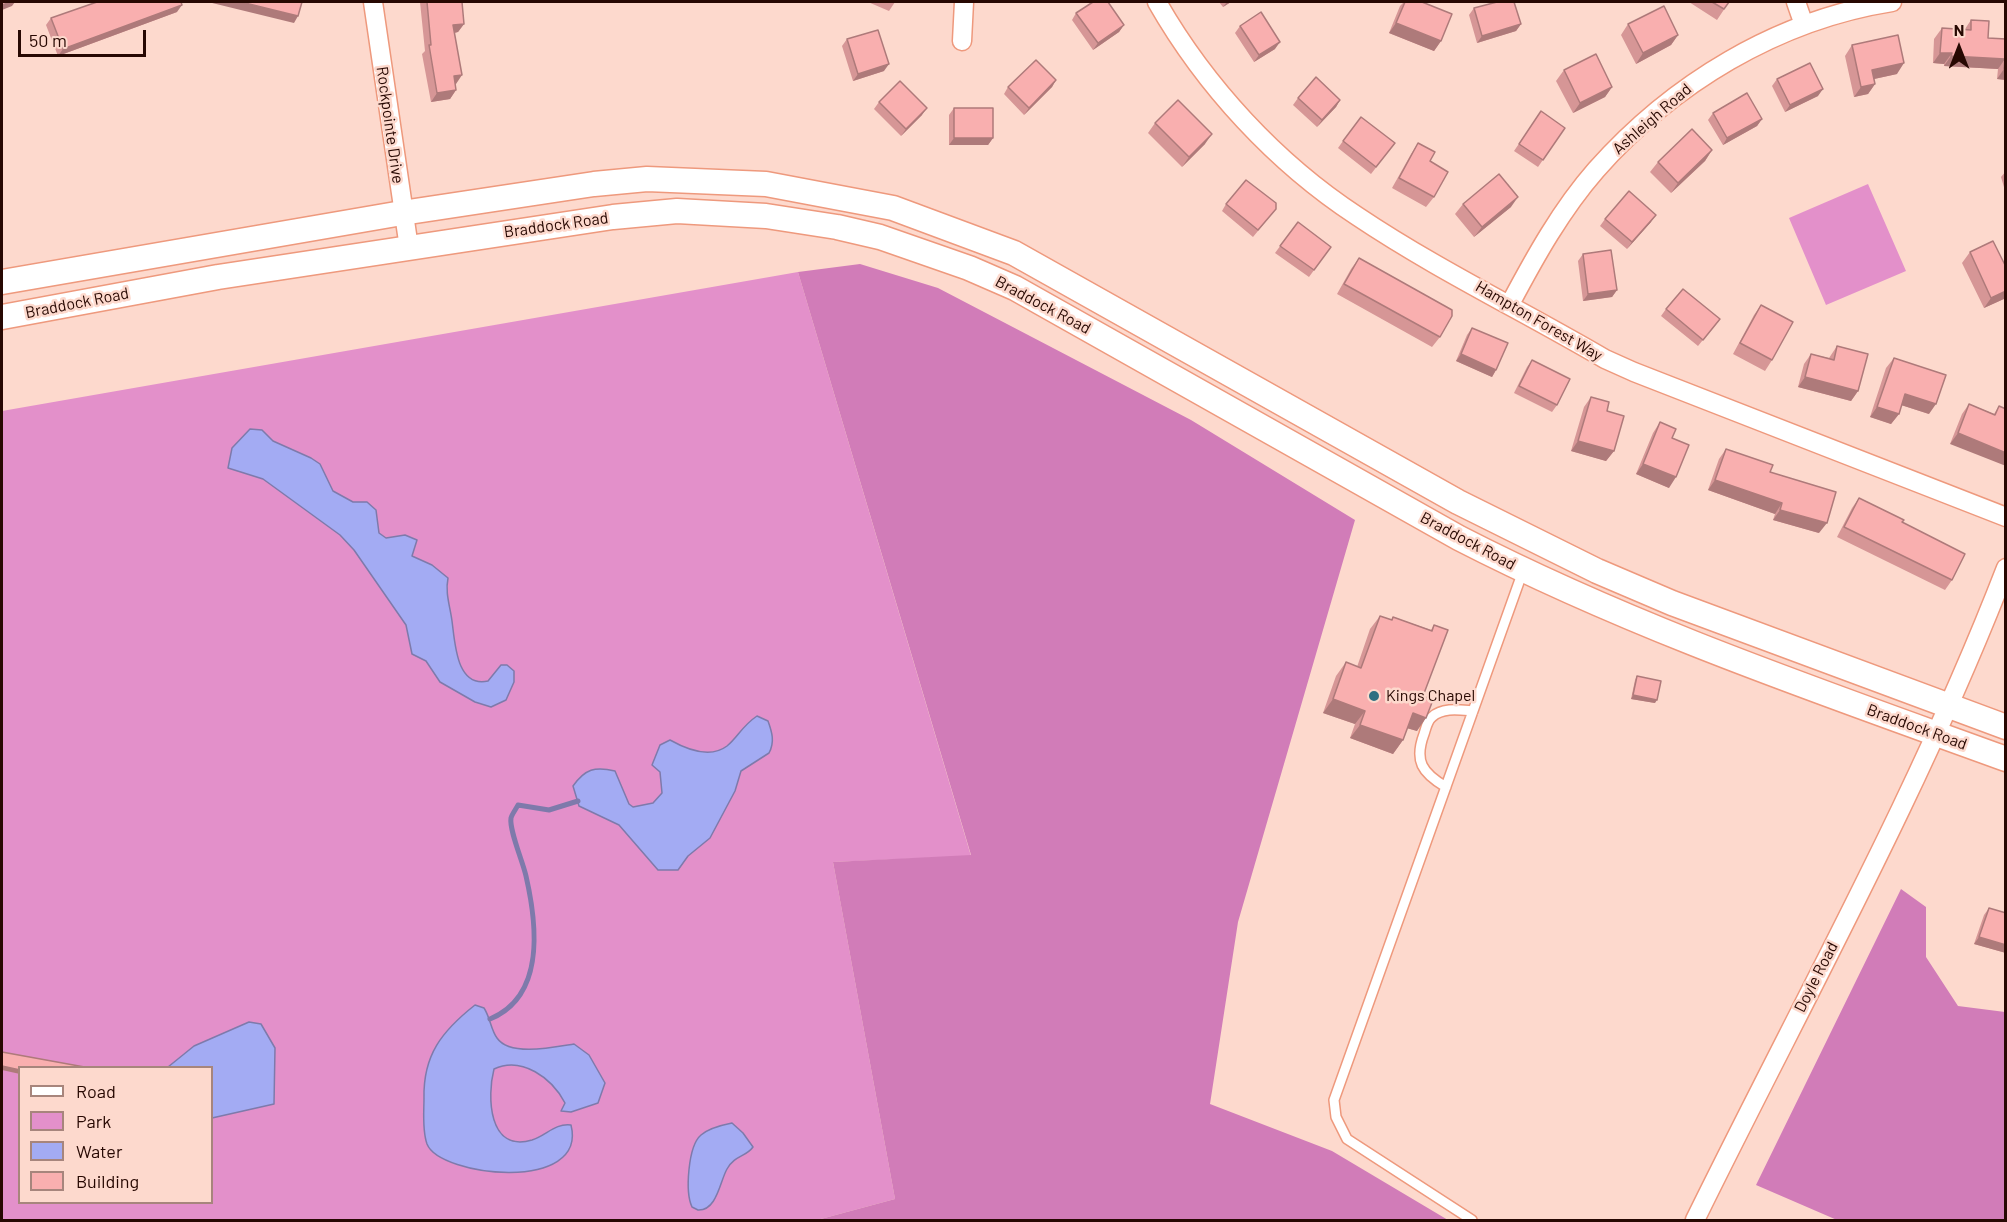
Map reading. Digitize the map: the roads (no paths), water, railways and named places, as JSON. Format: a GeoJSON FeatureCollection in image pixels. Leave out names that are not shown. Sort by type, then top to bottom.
{"type":"FeatureCollection","features":[{"type":"Feature","properties":{"kind":"main road","name":"Braddock Road"},"geometry":{"type":"LineString","coordinates":[[2,282],[402,213],[594,184],[647,179],[766,184],[893,208],[1014,253],[1458,502],[1587,567],[1672,603],[2006,727]]}},
{"type":"Feature","properties":{"kind":"main road","name":"Braddock Road"},"geometry":{"type":"LineString","coordinates":[[2,317],[218,277],[614,217],[676,211],[766,216],[837,227],[880,237],[969,268],[1015,288],[1459,538],[1523,571],[1639,624],[1739,663],[2006,759]]}},
{"type":"Feature","properties":{"kind":"street","name":"Rockpointe Drive"},"geometry":{"type":"LineString","coordinates":[[373,2],[408,248]]}},
{"type":"Feature","properties":{"kind":"street"},"geometry":{"type":"LineString","coordinates":[[962,41],[964,2]]}},
{"type":"Feature","properties":{"kind":"street","name":"Hampton Forest Way"},"geometry":{"type":"LineString","coordinates":[[1157,2],[1206,75],[1252,128],[1302,175],[1355,215],[1392,238],[1634,372],[2006,517]]}},
{"type":"Feature","properties":{"kind":"street"},"geometry":{"type":"LineString","coordinates":[[1796,2],[1804,24]]}},
{"type":"Feature","properties":{"kind":"street","name":"Ashleigh Road"},"geometry":{"type":"LineString","coordinates":[[1510,304],[1565,210],[1595,171],[1631,133],[1670,99],[1715,68],[1804,24],[1892,2]]}},
{"type":"Feature","properties":{"kind":"street","name":"Doyle Road"},"geometry":{"type":"LineString","coordinates":[[1695,1221],[1914,784],[1973,652],[2006,568]]}},
{"type":"Feature","properties":{"kind":"lane"},"geometry":{"type":"LineString","coordinates":[[1472,1221],[1347,1139],[1336,1117],[1335,1100],[1523,571]]}},
{"type":"Feature","properties":{"kind":"lane"},"geometry":{"type":"LineString","coordinates":[[1446,788],[1431,779],[1420,759],[1420,746],[1428,722],[1431,717],[1449,710],[1473,711]]}},
{"type":"Feature","properties":{"kind":"water"},"geometry":{"type":"Polygon","coordinates":[[[250,429],[262,430],[273,441],[320,464],[333,491],[353,502],[367,502],[376,510],[379,533],[386,538],[405,535],[417,540],[412,556],[432,565],[448,578],[447,594],[454,640],[463,671],[469,678],[488,681],[501,665],[507,665],[514,671],[514,682],[506,700],[491,707],[475,702],[440,682],[426,661],[412,654],[406,625],[354,550],[340,535],[263,479],[228,468],[232,448],[250,429]]]}},
{"type":"Feature","properties":{"kind":"water"},"geometry":{"type":"Polygon","coordinates":[[[757,716],[768,721],[772,733],[769,753],[741,771],[735,791],[710,838],[688,856],[678,870],[658,870],[619,825],[579,806],[573,786],[586,772],[596,769],[615,771],[629,804],[633,807],[653,803],[662,793],[660,772],[652,765],[660,745],[670,740],[698,751],[720,750],[731,743],[757,716]]]}},
{"type":"Feature","properties":{"kind":"water"},"geometry":{"type":"Polygon","coordinates":[[[475,1005],[484,1008],[495,1035],[503,1044],[522,1049],[533,1049],[574,1044],[589,1055],[605,1083],[598,1103],[571,1112],[561,1111],[565,1103],[559,1094],[552,1085],[535,1072],[515,1065],[494,1069],[491,1107],[499,1130],[507,1138],[517,1142],[532,1140],[556,1128],[571,1125],[570,1147],[558,1161],[536,1170],[510,1172],[483,1170],[457,1165],[438,1155],[427,1144],[424,1127],[425,1083],[431,1057],[453,1024],[475,1005]]]}},
{"type":"Feature","properties":{"kind":"water"},"geometry":{"type":"Polygon","coordinates":[[[249,1022],[261,1024],[275,1048],[274,1104],[213,1118],[213,1066],[169,1066],[194,1046],[249,1022]]]}},
{"type":"Feature","properties":{"kind":"water"},"geometry":{"type":"Polygon","coordinates":[[[732,1123],[753,1147],[730,1164],[710,1206],[698,1210],[692,1207],[688,1181],[693,1149],[704,1133],[732,1123]]]}},
{"type":"Feature","properties":{"kind":"waterway"},"geometry":{"type":"LineString","coordinates":[[490,1019],[508,1008],[521,994],[529,976],[533,957],[533,915],[524,870],[512,830],[512,816],[518,805],[549,810],[578,801]]}},
{"type":"Feature","properties":{"kind":"place","name":"Kings Chapel"},"geometry":{"type":"Point","coordinates":[1374,696]}}]}
